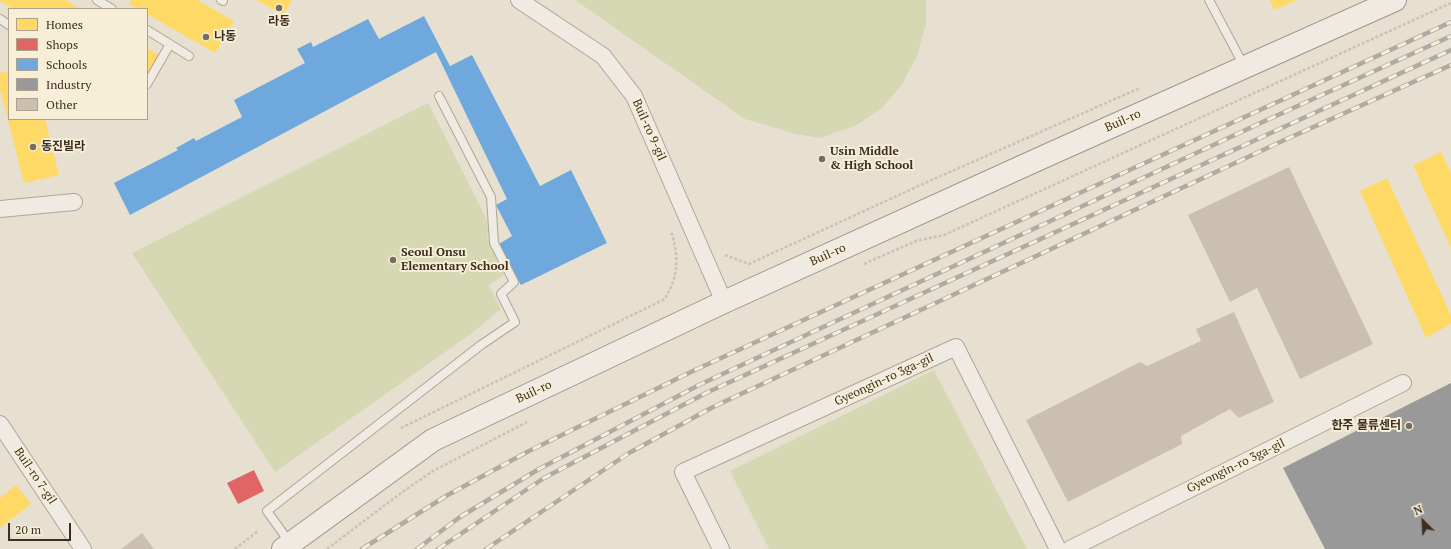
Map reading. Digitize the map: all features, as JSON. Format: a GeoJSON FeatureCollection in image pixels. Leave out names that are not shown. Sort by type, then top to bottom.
{"type":"FeatureCollection","features":[{"type":"Feature","properties":{"kind":"street","name":"Buil-ro 9-gil"},"geometry":{"type":"LineString","coordinates":[[519,0],[603,56],[634,96],[724,302]]}},
{"type":"Feature","properties":{"kind":"street","name":"Buil-ro"},"geometry":{"type":"LineString","coordinates":[[287,546],[433,440],[724,302],[1395,0]]}},
{"type":"Feature","properties":{"kind":"street"},"geometry":{"type":"LineString","coordinates":[[0,209],[74,202]]}},
{"type":"Feature","properties":{"kind":"street","name":"Gyeongin-ro 3ga-gil"},"geometry":{"type":"LineString","coordinates":[[721,549],[683,472],[956,347],[1058,549]]}},
{"type":"Feature","properties":{"kind":"street","name":"Gyeongin-ro 3ga-gil"},"geometry":{"type":"LineString","coordinates":[[1070,549],[1403,383]]}},
{"type":"Feature","properties":{"kind":"street","name":"Buil-ro 7-gil"},"geometry":{"type":"LineString","coordinates":[[0,424],[83,549]]}},
{"type":"Feature","properties":{"kind":"lane"},"geometry":{"type":"LineString","coordinates":[[97,0],[110,8]]}},
{"type":"Feature","properties":{"kind":"lane"},"geometry":{"type":"LineString","coordinates":[[1209,0],[1245,67]]}},
{"type":"Feature","properties":{"kind":"lane"},"geometry":{"type":"LineString","coordinates":[[148,31],[189,56]]}},
{"type":"Feature","properties":{"kind":"lane"},"geometry":{"type":"LineString","coordinates":[[148,82],[170,44]]}},
{"type":"Feature","properties":{"kind":"lane"},"geometry":{"type":"LineString","coordinates":[[287,546],[267,511],[481,345],[515,322],[501,294],[514,282],[494,243],[491,197],[439,96]]}},
{"type":"Feature","properties":{"kind":"path"},"geometry":{"type":"LineString","coordinates":[[858,267],[916,241],[944,235],[1451,3]]}},
{"type":"Feature","properties":{"kind":"path"},"geometry":{"type":"LineString","coordinates":[[719,253],[749,264],[925,183],[1142,87]]}},
{"type":"Feature","properties":{"kind":"path"},"geometry":{"type":"LineString","coordinates":[[669,225],[675,246],[676,274]]}},
{"type":"Feature","properties":{"kind":"path"},"geometry":{"type":"LineString","coordinates":[[327,549],[401,493],[433,471],[529,420]]}},
{"type":"Feature","properties":{"kind":"path"},"geometry":{"type":"LineString","coordinates":[[235,549],[258,531]]}},
{"type":"Feature","properties":{"kind":"green space"},"geometry":{"type":"Polygon","coordinates":[[[575,0],[926,0],[926,24],[917,56],[901,86],[882,108],[857,125],[820,138],[796,134],[745,119],[575,0]]]}},
{"type":"Feature","properties":{"kind":"green space"},"geometry":{"type":"Polygon","coordinates":[[[428,103],[489,224],[487,237],[504,275],[489,285],[501,309],[472,333],[275,472],[132,253],[428,103]]]}},
{"type":"Feature","properties":{"kind":"green space"},"geometry":{"type":"Polygon","coordinates":[[[934,370],[1027,549],[769,549],[730,471],[934,370]]]}},
{"type":"Feature","properties":{"kind":"building: Homes"},"geometry":{"type":"Polygon","coordinates":[[[65,0],[78,8],[11,8],[0,1],[65,0]]]}},
{"type":"Feature","properties":{"kind":"building: Homes","name":"나동"},"geometry":{"type":"Polygon","coordinates":[[[131,0],[197,0],[234,21],[215,53],[148,15],[148,8],[136,8],[129,4],[131,0]]]}},
{"type":"Feature","properties":{"kind":"building: Homes","name":"라동"},"geometry":{"type":"Polygon","coordinates":[[[256,0],[292,0],[283,15],[256,0]]]}},
{"type":"Feature","properties":{"kind":"building: Homes"},"geometry":{"type":"Polygon","coordinates":[[[1270,0],[1297,0],[1274,10],[1270,0]]]}},
{"type":"Feature","properties":{"kind":"building: Homes"},"geometry":{"type":"Polygon","coordinates":[[[148,49],[160,56],[148,76],[148,49]]]}},
{"type":"Feature","properties":{"kind":"building: Homes","name":"동진빌라"},"geometry":{"type":"Polygon","coordinates":[[[8,71],[8,120],[45,120],[59,175],[24,183],[0,89],[0,73],[8,71]]]}},
{"type":"Feature","properties":{"kind":"building: Homes"},"geometry":{"type":"Polygon","coordinates":[[[1441,152],[1451,173],[1451,248],[1413,165],[1441,152]]]}},
{"type":"Feature","properties":{"kind":"building: Homes"},"geometry":{"type":"Polygon","coordinates":[[[1387,178],[1451,315],[1451,324],[1426,338],[1360,191],[1387,178]]]}},
{"type":"Feature","properties":{"kind":"building: Homes"},"geometry":{"type":"Polygon","coordinates":[[[16,485],[31,504],[0,528],[0,498],[16,485]]]}},
{"type":"Feature","properties":{"kind":"building: Shops"},"geometry":{"type":"Polygon","coordinates":[[[254,470],[264,491],[238,504],[227,483],[254,470]]]}},
{"type":"Feature","properties":{"kind":"building: Schools"},"geometry":{"type":"Polygon","coordinates":[[[424,16],[450,66],[472,55],[540,186],[571,170],[607,243],[521,285],[499,244],[512,236],[496,205],[507,199],[436,52],[130,215],[114,183],[178,150],[176,148],[194,138],[196,141],[242,117],[234,100],[305,63],[297,49],[311,42],[313,47],[368,19],[379,39],[424,16]]]}},
{"type":"Feature","properties":{"kind":"building: Industry","name":"한주 물류센터"},"geometry":{"type":"Polygon","coordinates":[[[1451,383],[1451,549],[1325,549],[1283,468],[1451,383]]]}},
{"type":"Feature","properties":{"kind":"building: Other"},"geometry":{"type":"Polygon","coordinates":[[[1289,167],[1373,344],[1300,379],[1257,288],[1230,302],[1188,215],[1289,167]]]}},
{"type":"Feature","properties":{"kind":"building: Other"},"geometry":{"type":"Polygon","coordinates":[[[1234,312],[1274,402],[1239,418],[1230,409],[1181,436],[1182,444],[1068,502],[1026,420],[1140,362],[1147,366],[1201,341],[1196,329],[1234,312]]]}},
{"type":"Feature","properties":{"kind":"building: Other"},"geometry":{"type":"Polygon","coordinates":[[[142,533],[154,549],[121,549],[142,533]]]}},
{"type":"Feature","properties":{"kind":"railway"},"geometry":{"type":"LineString","coordinates":[[362,549],[446,496],[529,451],[695,370],[1451,22]]}},
{"type":"Feature","properties":{"kind":"railway"},"geometry":{"type":"LineString","coordinates":[[417,549],[460,517],[539,469],[701,384],[1267,120],[1451,36]]}},
{"type":"Feature","properties":{"kind":"railway"},"geometry":{"type":"LineString","coordinates":[[438,549],[544,478],[706,393],[1451,50]]}},
{"type":"Feature","properties":{"kind":"railway"},"geometry":{"type":"LineString","coordinates":[[486,549],[629,453],[713,407],[1278,143],[1451,65]]}},
{"type":"Feature","properties":{"kind":"place","name":"라동"},"geometry":{"type":"Point","coordinates":[279,8]}},
{"type":"Feature","properties":{"kind":"place","name":"나동"},"geometry":{"type":"Point","coordinates":[206,37]}},
{"type":"Feature","properties":{"kind":"place","name":"동진빌라"},"geometry":{"type":"Point","coordinates":[33,147]}},
{"type":"Feature","properties":{"kind":"place","name":"Usin Middle & High School"},"geometry":{"type":"Point","coordinates":[822,159]}},
{"type":"Feature","properties":{"kind":"place","name":"Seoul Onsu Elementary School"},"geometry":{"type":"Point","coordinates":[393,260]}},
{"type":"Feature","properties":{"kind":"place","name":"한주 물류센터"},"geometry":{"type":"Point","coordinates":[1409,426]}}]}
